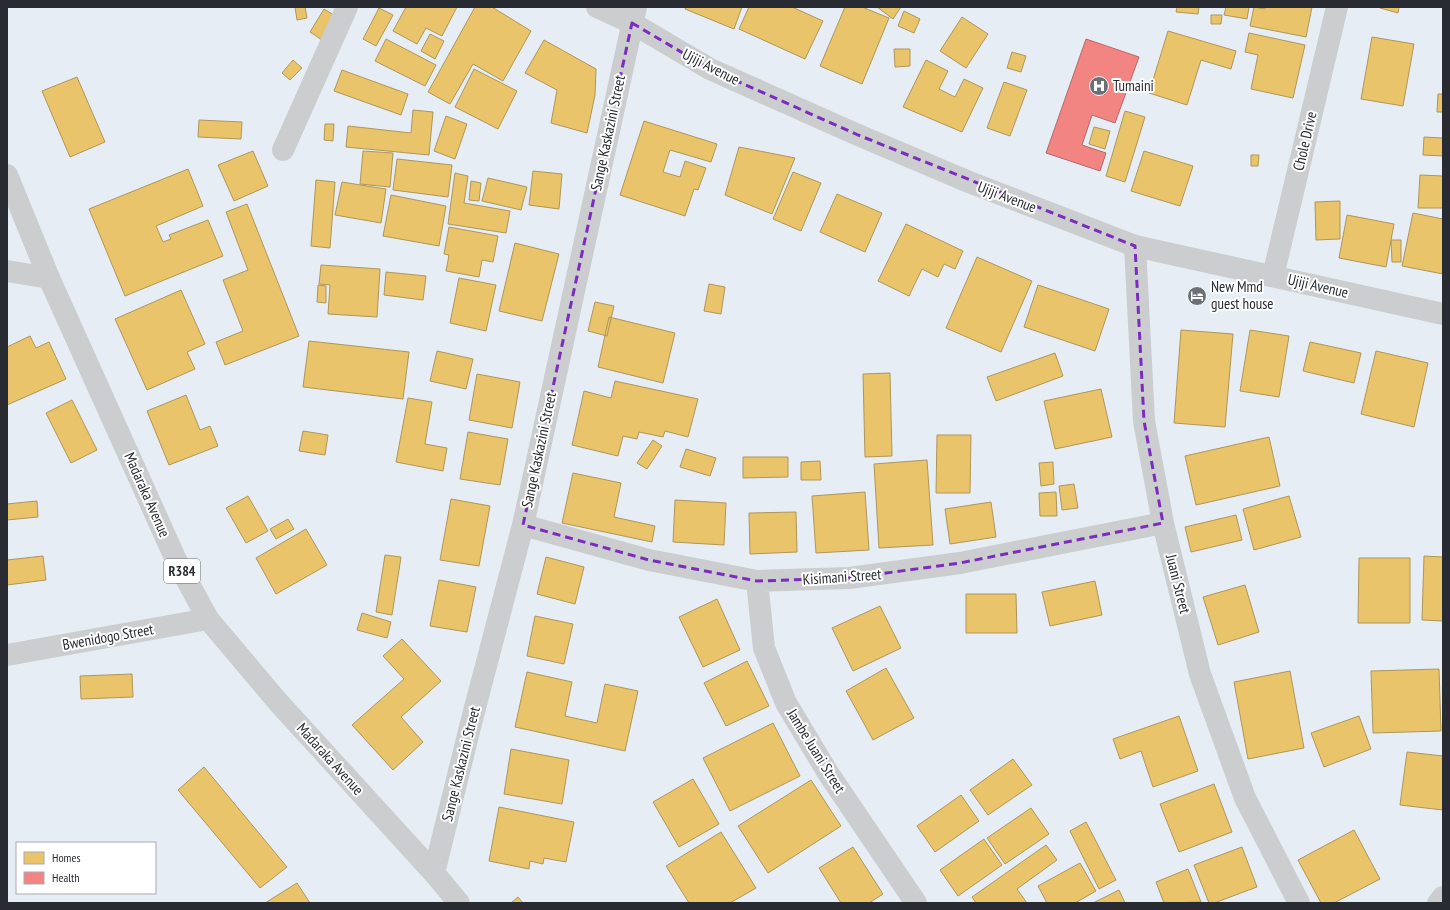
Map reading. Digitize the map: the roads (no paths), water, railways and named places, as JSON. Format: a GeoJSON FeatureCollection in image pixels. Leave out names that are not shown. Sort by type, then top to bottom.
{"type":"FeatureCollection","features":[{"type":"Feature","properties":{"kind":"street"},"geometry":{"type":"LineString","coordinates":[[283,150],[347,7]]}},
{"type":"Feature","properties":{"kind":"street","name":"Ujiji Avenue"},"geometry":{"type":"LineString","coordinates":[[597,7],[634,15],[710,69],[858,135],[969,182],[1135,246],[1443,314]]}},
{"type":"Feature","properties":{"kind":"street","name":"Chole Drive"},"geometry":{"type":"LineString","coordinates":[[1273,276],[1337,7]]}},
{"type":"Feature","properties":{"kind":"street","name":"Sange Kaskazini Street"},"geometry":{"type":"LineString","coordinates":[[434,873],[470,723],[523,525],[634,15]]}},
{"type":"Feature","properties":{"kind":"street","name":"Madaraka Avenue"},"geometry":{"type":"LineString","coordinates":[[7,175],[49,278],[176,560],[208,619],[278,702],[434,873],[459,903]]}},
{"type":"Feature","properties":{"kind":"street","name":"Juani Street"},"geometry":{"type":"LineString","coordinates":[[1135,246],[1144,421],[1163,523],[1200,674],[1245,798],[1299,903]]}},
{"type":"Feature","properties":{"kind":"street"},"geometry":{"type":"LineString","coordinates":[[7,271],[49,278]]}},
{"type":"Feature","properties":{"kind":"street","name":"Kisimani Street"},"geometry":{"type":"LineString","coordinates":[[523,525],[649,560],[757,581],[849,578],[952,564],[1163,523]]}},
{"type":"Feature","properties":{"kind":"street","name":"Jambe Juani Street"},"geometry":{"type":"LineString","coordinates":[[757,581],[764,648],[786,703],[828,773],[916,903]]}},
{"type":"Feature","properties":{"kind":"street","name":"Bwenidogo Street"},"geometry":{"type":"LineString","coordinates":[[7,655],[208,619]]}},
{"type":"Feature","properties":{"kind":"street"},"geometry":{"type":"LineString","coordinates":[[1438,903],[1443,897]]}},
{"type":"Feature","properties":{"kind":"place","name":"Tumaini"},"geometry":{"type":"Point","coordinates":[1099,86]}},
{"type":"Feature","properties":{"kind":"place","name":"New Mmd guest house"},"geometry":{"type":"Point","coordinates":[1197,296]}}]}
